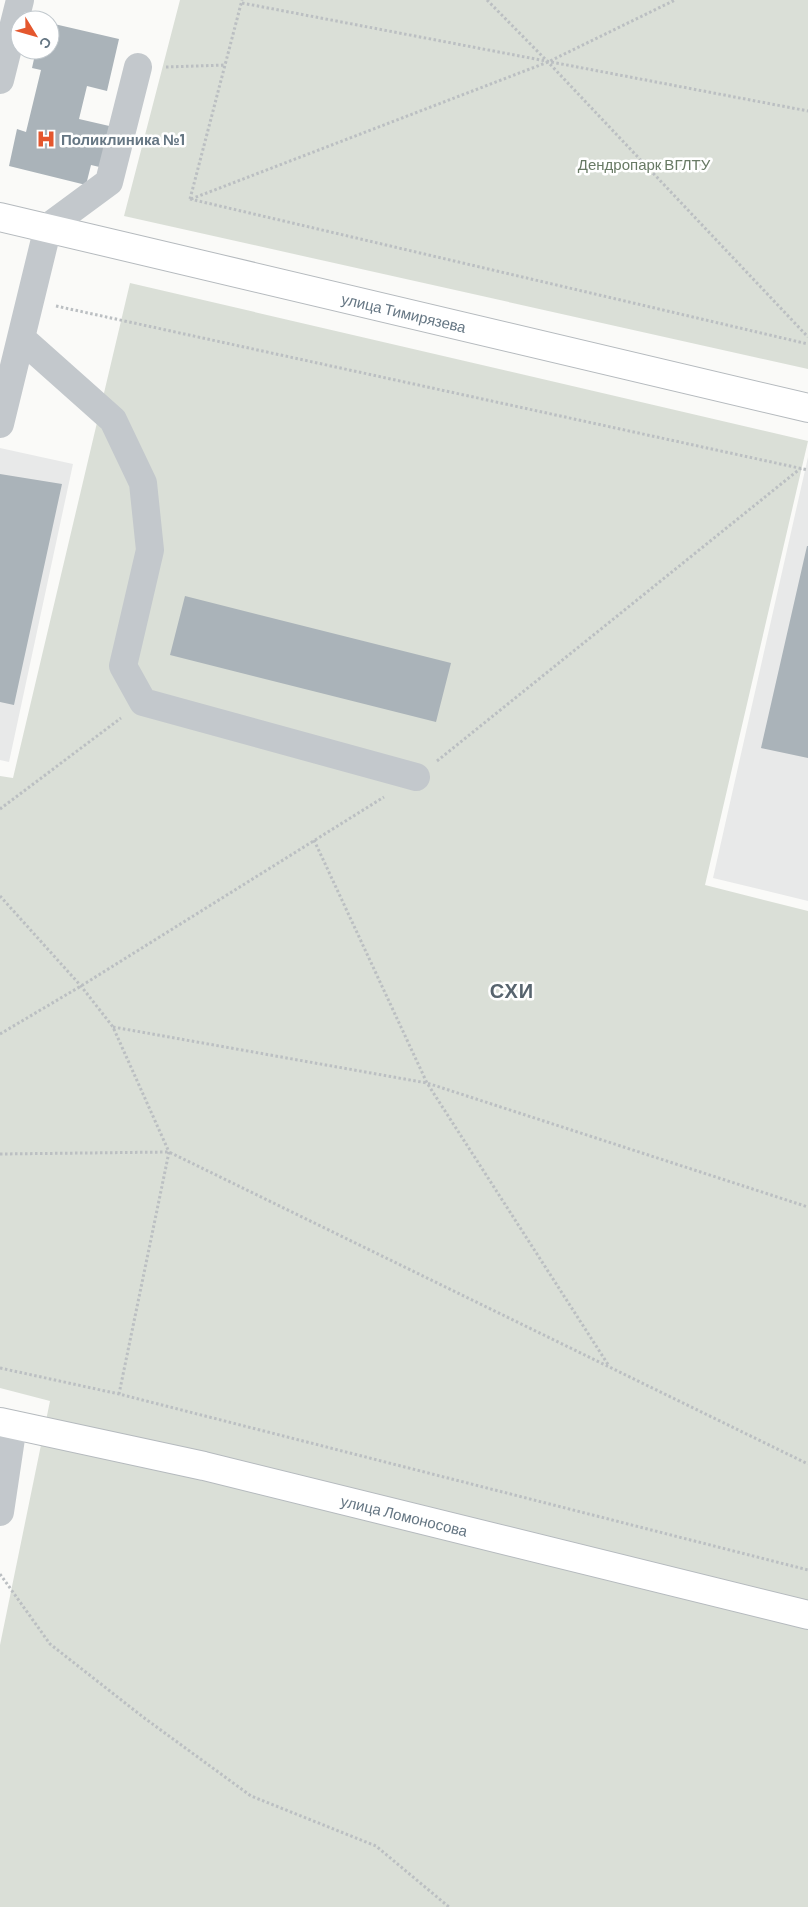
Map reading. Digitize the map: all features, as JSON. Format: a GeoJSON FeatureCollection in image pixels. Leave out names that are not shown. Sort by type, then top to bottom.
{"type":"FeatureCollection","features":[{"type":"Feature","properties":{"kind":"main road","name":"улица Тимирязева"},"geometry":{"type":"LineString","coordinates":[[0,217],[808,408]]}},
{"type":"Feature","properties":{"kind":"main road","name":"улица Ломоносова"},"geometry":{"type":"LineString","coordinates":[[6,1424],[204,1466],[808,1616]]}},
{"type":"Feature","properties":{"kind":"lane"},"geometry":{"type":"LineString","coordinates":[[0,80],[20,0]]}},
{"type":"Feature","properties":{"kind":"lane"},"geometry":{"type":"LineString","coordinates":[[0,424],[48,228],[109,182],[138,68]]}},
{"type":"Feature","properties":{"kind":"lane"},"geometry":{"type":"LineString","coordinates":[[22,339],[114,420],[143,483],[150,550],[123,666],[143,702],[416,777]]}},
{"type":"Feature","properties":{"kind":"lane"},"geometry":{"type":"LineString","coordinates":[[0,1512],[6,1424]]}},
{"type":"Feature","properties":{"kind":"path"},"geometry":{"type":"LineString","coordinates":[[487,0],[808,337]]}},
{"type":"Feature","properties":{"kind":"path"},"geometry":{"type":"LineString","coordinates":[[190,199],[548,62],[675,0]]}},
{"type":"Feature","properties":{"kind":"path"},"geometry":{"type":"LineString","coordinates":[[190,199],[242,1],[548,62],[808,111]]}},
{"type":"Feature","properties":{"kind":"path"},"geometry":{"type":"LineString","coordinates":[[138,68],[225,65]]}},
{"type":"Feature","properties":{"kind":"path"},"geometry":{"type":"LineString","coordinates":[[190,199],[808,344]]}},
{"type":"Feature","properties":{"kind":"path"},"geometry":{"type":"LineString","coordinates":[[30,300],[808,470]]}},
{"type":"Feature","properties":{"kind":"path"},"geometry":{"type":"LineString","coordinates":[[0,809],[143,702]]}},
{"type":"Feature","properties":{"kind":"path"},"geometry":{"type":"LineString","coordinates":[[314,840],[427,1083],[609,1367]]}},
{"type":"Feature","properties":{"kind":"path"},"geometry":{"type":"LineString","coordinates":[[0,896],[81,986],[112,1027],[169,1152],[119,1394]]}},
{"type":"Feature","properties":{"kind":"path"},"geometry":{"type":"LineString","coordinates":[[112,1027],[427,1083],[808,1207]]}},
{"type":"Feature","properties":{"kind":"path"},"geometry":{"type":"LineString","coordinates":[[0,1154],[169,1152],[808,1464]]}},
{"type":"Feature","properties":{"kind":"path"},"geometry":{"type":"LineString","coordinates":[[0,1368],[119,1394],[808,1570]]}},
{"type":"Feature","properties":{"kind":"path"},"geometry":{"type":"LineString","coordinates":[[0,1574],[50,1644],[150,1723],[251,1796],[376,1846],[449,1907]]}},
{"type":"Feature","properties":{"kind":"shaded area"},"geometry":{"type":"Polygon","coordinates":[[[0,448],[73,464],[9,762],[0,760],[0,448]]]}},
{"type":"Feature","properties":{"kind":"shaded area"},"geometry":{"type":"Polygon","coordinates":[[[808,457],[808,901],[713,878],[808,457]]]}},
{"type":"Feature","properties":{"kind":"green space","name":"Дендропарк ВГЛТУ"},"geometry":{"type":"Polygon","coordinates":[[[180,0],[808,0],[808,369],[124,216],[180,0]]]}},
{"type":"Feature","properties":{"kind":"green space"},"geometry":{"type":"Polygon","coordinates":[[[130,283],[808,441],[705,885],[808,911],[808,1907],[0,1907],[0,1645],[50,1401],[0,1388],[0,776],[13,778],[130,283]]]}},
{"type":"Feature","properties":{"kind":"building"},"geometry":{"type":"Polygon","coordinates":[[[60,25],[119,39],[107,91],[87,86],[79,119],[118,128],[108,169],[91,165],[86,185],[9,166],[17,129],[26,132],[41,70],[32,68],[34,60],[60,60],[60,25]]]}},
{"type":"Feature","properties":{"kind":"building"},"geometry":{"type":"Polygon","coordinates":[[[0,474],[62,484],[14,705],[0,702],[0,474]]]}},
{"type":"Feature","properties":{"kind":"building"},"geometry":{"type":"Polygon","coordinates":[[[808,546],[808,758],[761,748],[808,546]]]}},
{"type":"Feature","properties":{"kind":"building"},"geometry":{"type":"Polygon","coordinates":[[[185,596],[451,663],[436,722],[170,655],[185,596]]]}},
{"type":"Feature","properties":{"kind":"place","name":"Поликлиника №1"},"geometry":{"type":"Point","coordinates":[46,139]}},
{"type":"Feature","properties":{"kind":"district","name":"СХИ"},"geometry":{"type":"Point","coordinates":[512,990]}}]}
